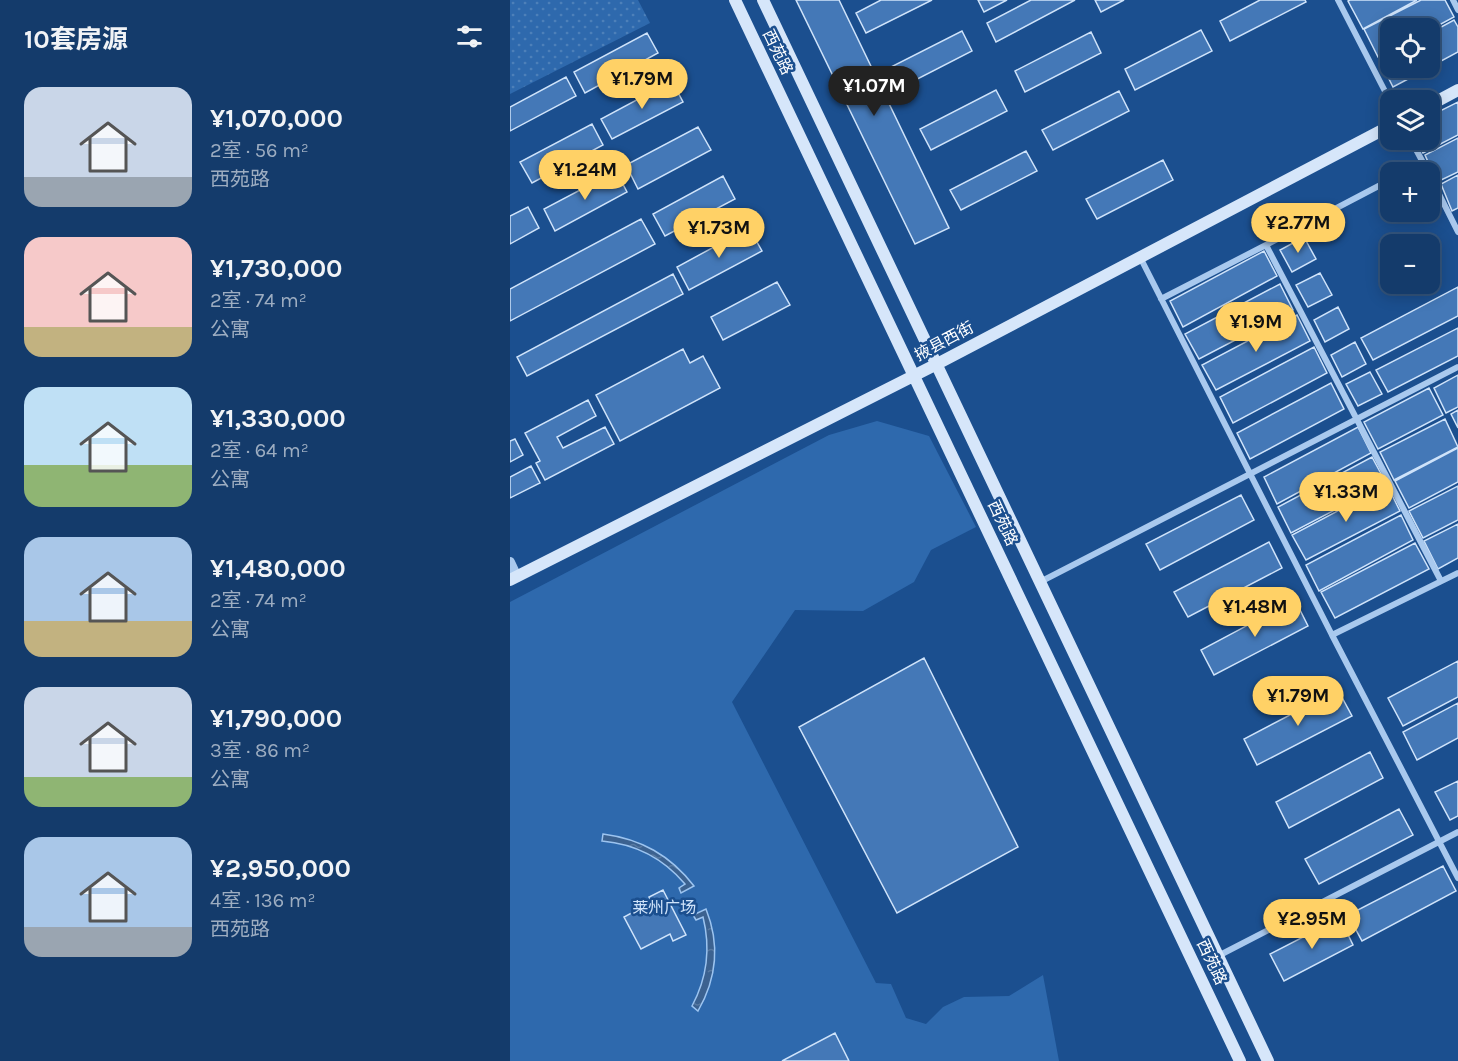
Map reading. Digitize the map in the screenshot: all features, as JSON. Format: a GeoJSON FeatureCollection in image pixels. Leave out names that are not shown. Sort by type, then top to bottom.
{"type":"FeatureCollection","features":[{"type":"Feature","properties":{"kind":"main road","name":"西苑路"},"geometry":{"type":"LineString","coordinates":[[735,0],[1240,1061]]}},
{"type":"Feature","properties":{"kind":"main road","name":"西苑路"},"geometry":{"type":"LineString","coordinates":[[763,0],[1268,1061]]}},
{"type":"Feature","properties":{"kind":"main road"},"geometry":{"type":"LineString","coordinates":[[1440,100],[1458,90]]}},
{"type":"Feature","properties":{"kind":"main road","name":"掖县西街"},"geometry":{"type":"LineString","coordinates":[[514,578],[937,364],[1380,131]]}},
{"type":"Feature","properties":{"kind":"street"},"geometry":{"type":"LineString","coordinates":[[1338,0],[1384,90]]}},
{"type":"Feature","properties":{"kind":"street"},"geometry":{"type":"LineString","coordinates":[[1453,0],[1458,10]]}},
{"type":"Feature","properties":{"kind":"street"},"geometry":{"type":"LineString","coordinates":[[1161,299],[1380,185]]}},
{"type":"Feature","properties":{"kind":"street"},"geometry":{"type":"LineString","coordinates":[[1440,196],[1458,232]]}},
{"type":"Feature","properties":{"kind":"street"},"geometry":{"type":"LineString","coordinates":[[1266,245],[1441,581]]}},
{"type":"Feature","properties":{"kind":"street"},"geometry":{"type":"LineString","coordinates":[[1140,257],[1458,878]]}},
{"type":"Feature","properties":{"kind":"street"},"geometry":{"type":"LineString","coordinates":[[1040,582],[1458,367]]}},
{"type":"Feature","properties":{"kind":"street"},"geometry":{"type":"LineString","coordinates":[[510,562],[514,578]]}},
{"type":"Feature","properties":{"kind":"street"},"geometry":{"type":"LineString","coordinates":[[1332,635],[1458,573]]}},
{"type":"Feature","properties":{"kind":"street"},"geometry":{"type":"LineString","coordinates":[[1218,956],[1458,832]]}},
{"type":"Feature","properties":{"kind":"green space"},"geometry":{"type":"Polygon","coordinates":[[[510,0],[638,0],[650,23],[510,94],[510,0]]]}},
{"type":"Feature","properties":{"kind":"green space","name":"莱州广场"},"geometry":{"type":"Polygon","coordinates":[[[877,421],[929,436],[976,527],[931,550],[914,582],[863,611],[795,610],[732,702],[876,983],[891,984],[906,1018],[926,1024],[943,1007],[964,997],[1009,996],[1043,975],[1059,1061],[510,1061],[510,602],[829,435],[877,421]]]}},
{"type":"Feature","properties":{"kind":"water"},"geometry":{"type":"Polygon","coordinates":[[[603,834],[630,840],[654,850],[685,875],[694,886],[681,893],[679,888],[685,884],[668,867],[637,849],[602,841],[603,834]]]}},
{"type":"Feature","properties":{"kind":"water"},"geometry":{"type":"Polygon","coordinates":[[[706,909],[715,948],[714,961],[709,986],[698,1011],[692,1006],[704,974],[707,940],[703,917],[696,920],[693,915],[706,909]]]}},
{"type":"Feature","properties":{"kind":"building"},"geometry":{"type":"Polygon","coordinates":[[[796,0],[839,0],[949,228],[915,244],[796,0]]]}},
{"type":"Feature","properties":{"kind":"building"},"geometry":{"type":"Polygon","coordinates":[[[881,0],[932,0],[866,33],[856,13],[881,0]]]}},
{"type":"Feature","properties":{"kind":"building"},"geometry":{"type":"Polygon","coordinates":[[[978,0],[1007,0],[984,12],[978,0]]]}},
{"type":"Feature","properties":{"kind":"building"},"geometry":{"type":"Polygon","coordinates":[[[1031,0],[1075,0],[996,42],[987,23],[1031,0]]]}},
{"type":"Feature","properties":{"kind":"building"},"geometry":{"type":"Polygon","coordinates":[[[1095,0],[1124,0],[1101,12],[1095,0]]]}},
{"type":"Feature","properties":{"kind":"building"},"geometry":{"type":"Polygon","coordinates":[[[1260,0],[1305,0],[1306,2],[1230,41],[1220,21],[1260,0]]]}},
{"type":"Feature","properties":{"kind":"building"},"geometry":{"type":"Polygon","coordinates":[[[1350,0],[1417,0],[1363,29],[1348,1],[1350,0]]]}},
{"type":"Feature","properties":{"kind":"building"},"geometry":{"type":"Polygon","coordinates":[[[1421,0],[1445,0],[1454,17],[1440,25],[1440,18],[1386,18],[1421,0]]]}},
{"type":"Feature","properties":{"kind":"building"},"geometry":{"type":"Polygon","coordinates":[[[1454,20],[1458,27],[1458,52],[1440,62],[1440,28],[1454,20]]]}},
{"type":"Feature","properties":{"kind":"building"},"geometry":{"type":"Polygon","coordinates":[[[1380,21],[1380,56],[1378,57],[1364,29],[1380,21]]]}},
{"type":"Feature","properties":{"kind":"building"},"geometry":{"type":"Polygon","coordinates":[[[1201,30],[1212,51],[1135,90],[1125,69],[1201,30]]]}},
{"type":"Feature","properties":{"kind":"building"},"geometry":{"type":"Polygon","coordinates":[[[962,31],[972,51],[896,90],[885,70],[962,31]]]}},
{"type":"Feature","properties":{"kind":"building"},"geometry":{"type":"Polygon","coordinates":[[[1091,32],[1101,53],[1025,92],[1015,71],[1091,32]]]}},
{"type":"Feature","properties":{"kind":"building"},"geometry":{"type":"Polygon","coordinates":[[[647,33],[658,53],[585,93],[574,72],[647,33]]]}},
{"type":"Feature","properties":{"kind":"building"},"geometry":{"type":"Polygon","coordinates":[[[566,77],[576,96],[510,131],[510,107],[566,77]]]}},
{"type":"Feature","properties":{"kind":"building"},"geometry":{"type":"Polygon","coordinates":[[[1388,78],[1410,78],[1393,87],[1388,78]]]}},
{"type":"Feature","properties":{"kind":"building"},"geometry":{"type":"Polygon","coordinates":[[[672,81],[683,102],[612,139],[601,119],[672,81]]]}},
{"type":"Feature","properties":{"kind":"building"},"geometry":{"type":"Polygon","coordinates":[[[996,90],[1007,111],[931,150],[920,129],[996,90]]]}},
{"type":"Feature","properties":{"kind":"building"},"geometry":{"type":"Polygon","coordinates":[[[1119,91],[1129,111],[1053,150],[1042,130],[1119,91]]]}},
{"type":"Feature","properties":{"kind":"building"},"geometry":{"type":"Polygon","coordinates":[[[1458,102],[1458,135],[1440,144],[1440,111],[1458,102]]]}},
{"type":"Feature","properties":{"kind":"building"},"geometry":{"type":"Polygon","coordinates":[[[592,124],[603,145],[532,183],[520,162],[592,124]]]}},
{"type":"Feature","properties":{"kind":"building"},"geometry":{"type":"Polygon","coordinates":[[[698,127],[711,150],[638,189],[626,165],[698,127]]]}},
{"type":"Feature","properties":{"kind":"building"},"geometry":{"type":"Polygon","coordinates":[[[1458,138],[1458,172],[1440,181],[1440,162],[1428,162],[1425,155],[1440,150],[1440,147],[1458,138]]]}},
{"type":"Feature","properties":{"kind":"building"},"geometry":{"type":"Polygon","coordinates":[[[1026,151],[1037,171],[961,210],[950,190],[1026,151]]]}},
{"type":"Feature","properties":{"kind":"building"},"geometry":{"type":"Polygon","coordinates":[[[1163,160],[1173,180],[1097,219],[1086,199],[1163,160]]]}},
{"type":"Feature","properties":{"kind":"building"},"geometry":{"type":"Polygon","coordinates":[[[616,171],[627,192],[555,231],[544,209],[616,171]]]}},
{"type":"Feature","properties":{"kind":"building"},"geometry":{"type":"Polygon","coordinates":[[[1458,175],[1458,208],[1452,211],[1441,184],[1458,175]]]}},
{"type":"Feature","properties":{"kind":"building"},"geometry":{"type":"Polygon","coordinates":[[[723,176],[735,199],[665,236],[653,214],[723,176]]]}},
{"type":"Feature","properties":{"kind":"building"},"geometry":{"type":"Polygon","coordinates":[[[528,207],[539,228],[510,244],[510,216],[528,207]]]}},
{"type":"Feature","properties":{"kind":"building"},"geometry":{"type":"Polygon","coordinates":[[[641,219],[655,244],[510,321],[510,289],[641,219]]]}},
{"type":"Feature","properties":{"kind":"building"},"geometry":{"type":"Polygon","coordinates":[[[749,228],[762,251],[689,290],[677,267],[749,228]]]}},
{"type":"Feature","properties":{"kind":"building"},"geometry":{"type":"Polygon","coordinates":[[[1304,237],[1316,259],[1292,272],[1280,250],[1304,237]]]}},
{"type":"Feature","properties":{"kind":"building"},"geometry":{"type":"Polygon","coordinates":[[[1264,251],[1277,276],[1183,327],[1170,301],[1264,251]]]}},
{"type":"Feature","properties":{"kind":"building"},"geometry":{"type":"Polygon","coordinates":[[[1320,273],[1332,295],[1308,307],[1296,285],[1320,273]]]}},
{"type":"Feature","properties":{"kind":"building"},"geometry":{"type":"Polygon","coordinates":[[[673,274],[683,294],[527,376],[517,357],[673,274]]]}},
{"type":"Feature","properties":{"kind":"building"},"geometry":{"type":"Polygon","coordinates":[[[777,282],[790,305],[723,340],[711,317],[777,282]]]}},
{"type":"Feature","properties":{"kind":"building"},"geometry":{"type":"Polygon","coordinates":[[[1280,284],[1293,310],[1199,359],[1185,334],[1280,284]]]}},
{"type":"Feature","properties":{"kind":"building"},"geometry":{"type":"Polygon","coordinates":[[[1458,287],[1458,316],[1373,360],[1361,338],[1458,287]]]}},
{"type":"Feature","properties":{"kind":"building"},"geometry":{"type":"Polygon","coordinates":[[[1338,307],[1349,329],[1325,342],[1314,320],[1338,307]]]}},
{"type":"Feature","properties":{"kind":"building"},"geometry":{"type":"Polygon","coordinates":[[[1297,315],[1310,341],[1216,390],[1202,365],[1297,315]]]}},
{"type":"Feature","properties":{"kind":"building"},"geometry":{"type":"Polygon","coordinates":[[[1458,328],[1458,356],[1388,392],[1376,370],[1458,328]]]}},
{"type":"Feature","properties":{"kind":"building"},"geometry":{"type":"Polygon","coordinates":[[[1355,342],[1366,364],[1342,377],[1331,355],[1355,342]]]}},
{"type":"Feature","properties":{"kind":"building"},"geometry":{"type":"Polygon","coordinates":[[[1314,347],[1327,373],[1233,423],[1220,397],[1314,347]]]}},
{"type":"Feature","properties":{"kind":"building"},"geometry":{"type":"Polygon","coordinates":[[[683,349],[690,363],[703,356],[720,388],[620,441],[596,395],[683,349]]]}},
{"type":"Feature","properties":{"kind":"building"},"geometry":{"type":"Polygon","coordinates":[[[1370,372],[1382,394],[1358,406],[1346,384],[1370,372]]]}},
{"type":"Feature","properties":{"kind":"building"},"geometry":{"type":"Polygon","coordinates":[[[1458,375],[1458,407],[1446,413],[1434,388],[1458,375]]]}},
{"type":"Feature","properties":{"kind":"building"},"geometry":{"type":"Polygon","coordinates":[[[1331,383],[1344,409],[1250,459],[1237,433],[1331,383]]]}},
{"type":"Feature","properties":{"kind":"building"},"geometry":{"type":"Polygon","coordinates":[[[1429,388],[1443,415],[1378,449],[1364,422],[1429,388]]]}},
{"type":"Feature","properties":{"kind":"building"},"geometry":{"type":"Polygon","coordinates":[[[588,400],[596,416],[557,437],[563,448],[605,427],[614,444],[545,480],[536,463],[540,461],[525,433],[588,400]]]}},
{"type":"Feature","properties":{"kind":"building"},"geometry":{"type":"Polygon","coordinates":[[[1458,410],[1458,428],[1451,414],[1458,410]]]}},
{"type":"Feature","properties":{"kind":"building"},"geometry":{"type":"Polygon","coordinates":[[[1445,419],[1458,447],[1394,480],[1380,452],[1445,419]]]}},
{"type":"Feature","properties":{"kind":"building"},"geometry":{"type":"Polygon","coordinates":[[[1358,427],[1371,453],[1277,504],[1264,477],[1358,427]]]}},
{"type":"Feature","properties":{"kind":"building"},"geometry":{"type":"Polygon","coordinates":[[[515,439],[523,455],[510,462],[510,441],[515,439]]]}},
{"type":"Feature","properties":{"kind":"building"},"geometry":{"type":"Polygon","coordinates":[[[1458,448],[1458,482],[1409,508],[1395,481],[1458,448]]]}},
{"type":"Feature","properties":{"kind":"building"},"geometry":{"type":"Polygon","coordinates":[[[1372,457],[1386,483],[1291,533],[1278,507],[1372,457]]]}},
{"type":"Feature","properties":{"kind":"building"},"geometry":{"type":"Polygon","coordinates":[[[531,466],[540,483],[510,498],[510,477],[531,466]]]}},
{"type":"Feature","properties":{"kind":"building"},"geometry":{"type":"Polygon","coordinates":[[[1387,485],[1400,511],[1306,560],[1292,535],[1387,485]]]}},
{"type":"Feature","properties":{"kind":"building"},"geometry":{"type":"Polygon","coordinates":[[[1458,486],[1458,520],[1423,538],[1409,511],[1458,486]]]}},
{"type":"Feature","properties":{"kind":"building"},"geometry":{"type":"Polygon","coordinates":[[[1241,495],[1254,520],[1160,570],[1146,544],[1241,495]]]}},
{"type":"Feature","properties":{"kind":"building"},"geometry":{"type":"Polygon","coordinates":[[[1401,515],[1413,540],[1319,591],[1306,565],[1401,515]]]}},
{"type":"Feature","properties":{"kind":"building"},"geometry":{"type":"Polygon","coordinates":[[[1458,524],[1458,558],[1438,569],[1424,541],[1458,524]]]}},
{"type":"Feature","properties":{"kind":"building"},"geometry":{"type":"Polygon","coordinates":[[[1269,542],[1282,568],[1188,617],[1174,592],[1269,542]]]}},
{"type":"Feature","properties":{"kind":"building"},"geometry":{"type":"Polygon","coordinates":[[[1415,543],[1429,569],[1335,618],[1321,592],[1415,543]]]}},
{"type":"Feature","properties":{"kind":"building"},"geometry":{"type":"Polygon","coordinates":[[[1295,600],[1308,626],[1214,675],[1201,650],[1295,600]]]}},
{"type":"Feature","properties":{"kind":"building"},"geometry":{"type":"Polygon","coordinates":[[[924,658],[1018,847],[897,913],[799,727],[924,658]]]}},
{"type":"Feature","properties":{"kind":"building"},"geometry":{"type":"Polygon","coordinates":[[[1458,661],[1458,697],[1403,726],[1388,698],[1458,661]]]}},
{"type":"Feature","properties":{"kind":"building"},"geometry":{"type":"Polygon","coordinates":[[[1338,690],[1352,716],[1257,765],[1244,739],[1338,690]]]}},
{"type":"Feature","properties":{"kind":"building"},"geometry":{"type":"Polygon","coordinates":[[[1458,703],[1458,738],[1417,760],[1403,732],[1458,703]]]}},
{"type":"Feature","properties":{"kind":"building"},"geometry":{"type":"Polygon","coordinates":[[[1370,752],[1383,778],[1289,828],[1276,802],[1370,752]]]}},
{"type":"Feature","properties":{"kind":"building"},"geometry":{"type":"Polygon","coordinates":[[[1458,781],[1458,816],[1450,820],[1435,792],[1458,781]]]}},
{"type":"Feature","properties":{"kind":"building"},"geometry":{"type":"Polygon","coordinates":[[[1399,809],[1413,835],[1319,884],[1305,859],[1399,809]]]}},
{"type":"Feature","properties":{"kind":"building"},"geometry":{"type":"Polygon","coordinates":[[[1443,866],[1456,891],[1362,941],[1348,915],[1443,866]]]}},
{"type":"Feature","properties":{"kind":"building"},"geometry":{"type":"Polygon","coordinates":[[[663,890],[686,935],[673,941],[670,934],[641,949],[624,917],[652,902],[649,897],[663,890]]]}},
{"type":"Feature","properties":{"kind":"building"},"geometry":{"type":"Polygon","coordinates":[[[1340,918],[1353,945],[1284,981],[1270,954],[1340,918]]]}},
{"type":"Feature","properties":{"kind":"building"},"geometry":{"type":"Polygon","coordinates":[[[835,1033],[849,1061],[782,1061],[835,1033]]]}}]}
